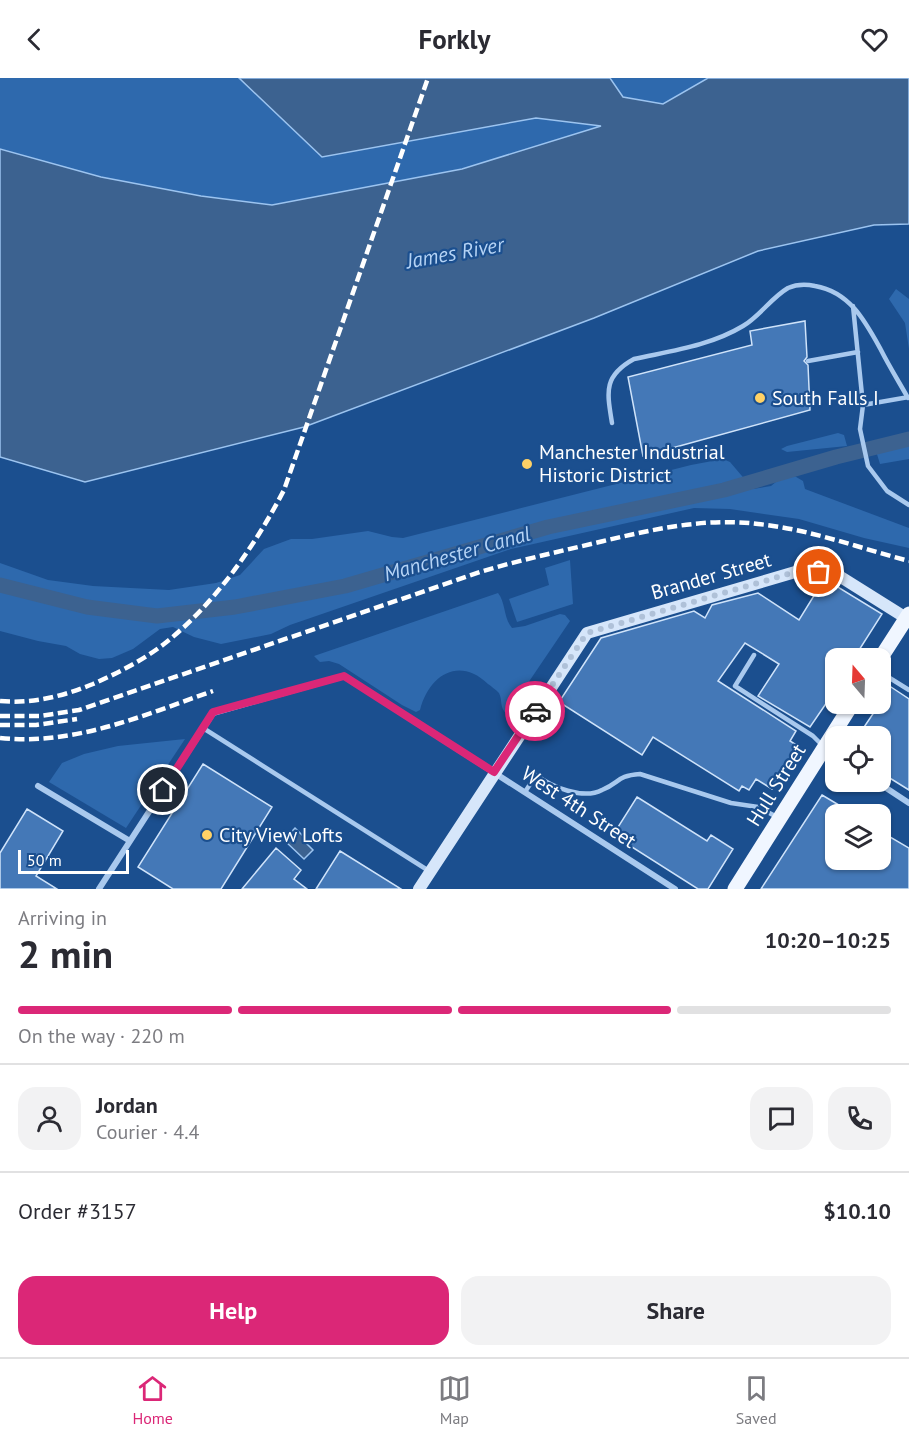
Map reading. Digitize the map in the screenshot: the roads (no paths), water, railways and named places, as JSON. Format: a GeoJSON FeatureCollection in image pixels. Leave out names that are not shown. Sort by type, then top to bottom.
{"type":"FeatureCollection","features":[{"type":"Feature","properties":{"kind":"main road"},"geometry":{"type":"LineString","coordinates":[[887,648],[908,616]]}},
{"type":"Feature","properties":{"kind":"main road","name":"Hull Street"},"geometry":{"type":"LineString","coordinates":[[735,889],[780,818],[825,758]]}},
{"type":"Feature","properties":{"kind":"street","name":"Brander Street"},"geometry":{"type":"LineString","coordinates":[[494,772],[587,633],[802,570],[836,574],[908,616]]}},
{"type":"Feature","properties":{"kind":"street","name":"West 4th Street"},"geometry":{"type":"LineString","coordinates":[[203,728],[213,712],[344,676],[675,889]]}},
{"type":"Feature","properties":{"kind":"street"},"geometry":{"type":"LineString","coordinates":[[99,889],[203,728]]}},
{"type":"Feature","properties":{"kind":"street"},"geometry":{"type":"LineString","coordinates":[[419,889],[494,772]]}},
{"type":"Feature","properties":{"kind":"street"},"geometry":{"type":"LineString","coordinates":[[38,786],[130,841]]}},
{"type":"Feature","properties":{"kind":"street"},"geometry":{"type":"LineString","coordinates":[[891,791],[909,803]]}},
{"type":"Feature","properties":{"kind":"lane"},"geometry":{"type":"LineString","coordinates":[[612,423],[608,398],[609,382],[623,365],[634,359],[705,343],[725,336],[745,325],[779,295],[797,285],[808,284],[825,288],[853,306],[866,322],[908,398],[863,405]]}},
{"type":"Feature","properties":{"kind":"lane"},"geometry":{"type":"LineString","coordinates":[[853,306],[863,405],[860,429],[868,466],[888,491],[909,505]]}},
{"type":"Feature","properties":{"kind":"lane"},"geometry":{"type":"LineString","coordinates":[[808,361],[858,352]]}},
{"type":"Feature","properties":{"kind":"lane"},"geometry":{"type":"LineString","coordinates":[[754,655],[735,686],[813,736],[825,747]]}},
{"type":"Feature","properties":{"kind":"lane"},"geometry":{"type":"LineString","coordinates":[[891,679],[909,690]]}},
{"type":"Feature","properties":{"kind":"lane"},"geometry":{"type":"LineString","coordinates":[[203,728],[430,872]]}},
{"type":"Feature","properties":{"kind":"lane"},"geometry":{"type":"LineString","coordinates":[[525,792],[536,776],[549,785],[587,794],[602,791],[624,775],[640,774],[731,803],[758,807],[780,818]]}},
{"type":"Feature","properties":{"kind":"water","name":"James River"},"geometry":{"type":"Polygon","coordinates":[[[239,78],[610,78],[623,97],[663,104],[708,78],[909,78],[909,224],[874,225],[758,251],[594,318],[304,427],[85,482],[0,457],[0,149],[101,177],[201,196],[272,205],[462,169],[601,126],[536,118],[322,157],[239,78]]]}},
{"type":"Feature","properties":{"kind":"water"},"geometry":{"type":"Polygon","coordinates":[[[295,828],[309,842],[307,844],[313,850],[304,859],[284,840],[295,828]]]}},
{"type":"Feature","properties":{"kind":"waterway","name":"Manchester Canal"},"geometry":{"type":"LineString","coordinates":[[0,585],[87,607],[157,616],[235,607],[345,586],[548,527],[724,490],[836,457],[909,439]]}},
{"type":"Feature","properties":{"kind":"railway"},"geometry":{"type":"LineString","coordinates":[[0,701],[36,700],[71,692],[102,680],[139,661],[164,644],[200,611],[246,553],[284,490],[428,78]]}},
{"type":"Feature","properties":{"kind":"railway"},"geometry":{"type":"LineString","coordinates":[[0,716],[40,716],[79,710],[480,572],[653,530],[716,522],[777,526],[815,534],[909,561]]}},
{"type":"Feature","properties":{"kind":"railway"},"geometry":{"type":"LineString","coordinates":[[0,738],[28,739],[82,733],[135,719],[213,691]]}},
{"type":"Feature","properties":{"kind":"railway"},"geometry":{"type":"LineString","coordinates":[[0,725],[36,725],[77,719]]}},
{"type":"Feature","properties":{"kind":"place","name":"South Falls I"},"geometry":{"type":"Point","coordinates":[760,398]}},
{"type":"Feature","properties":{"kind":"place","name":"Manchester Industrial Historic District"},"geometry":{"type":"Point","coordinates":[527,464]}},
{"type":"Feature","properties":{"kind":"place","name":"City View Lofts"},"geometry":{"type":"Point","coordinates":[207,835]}}]}
